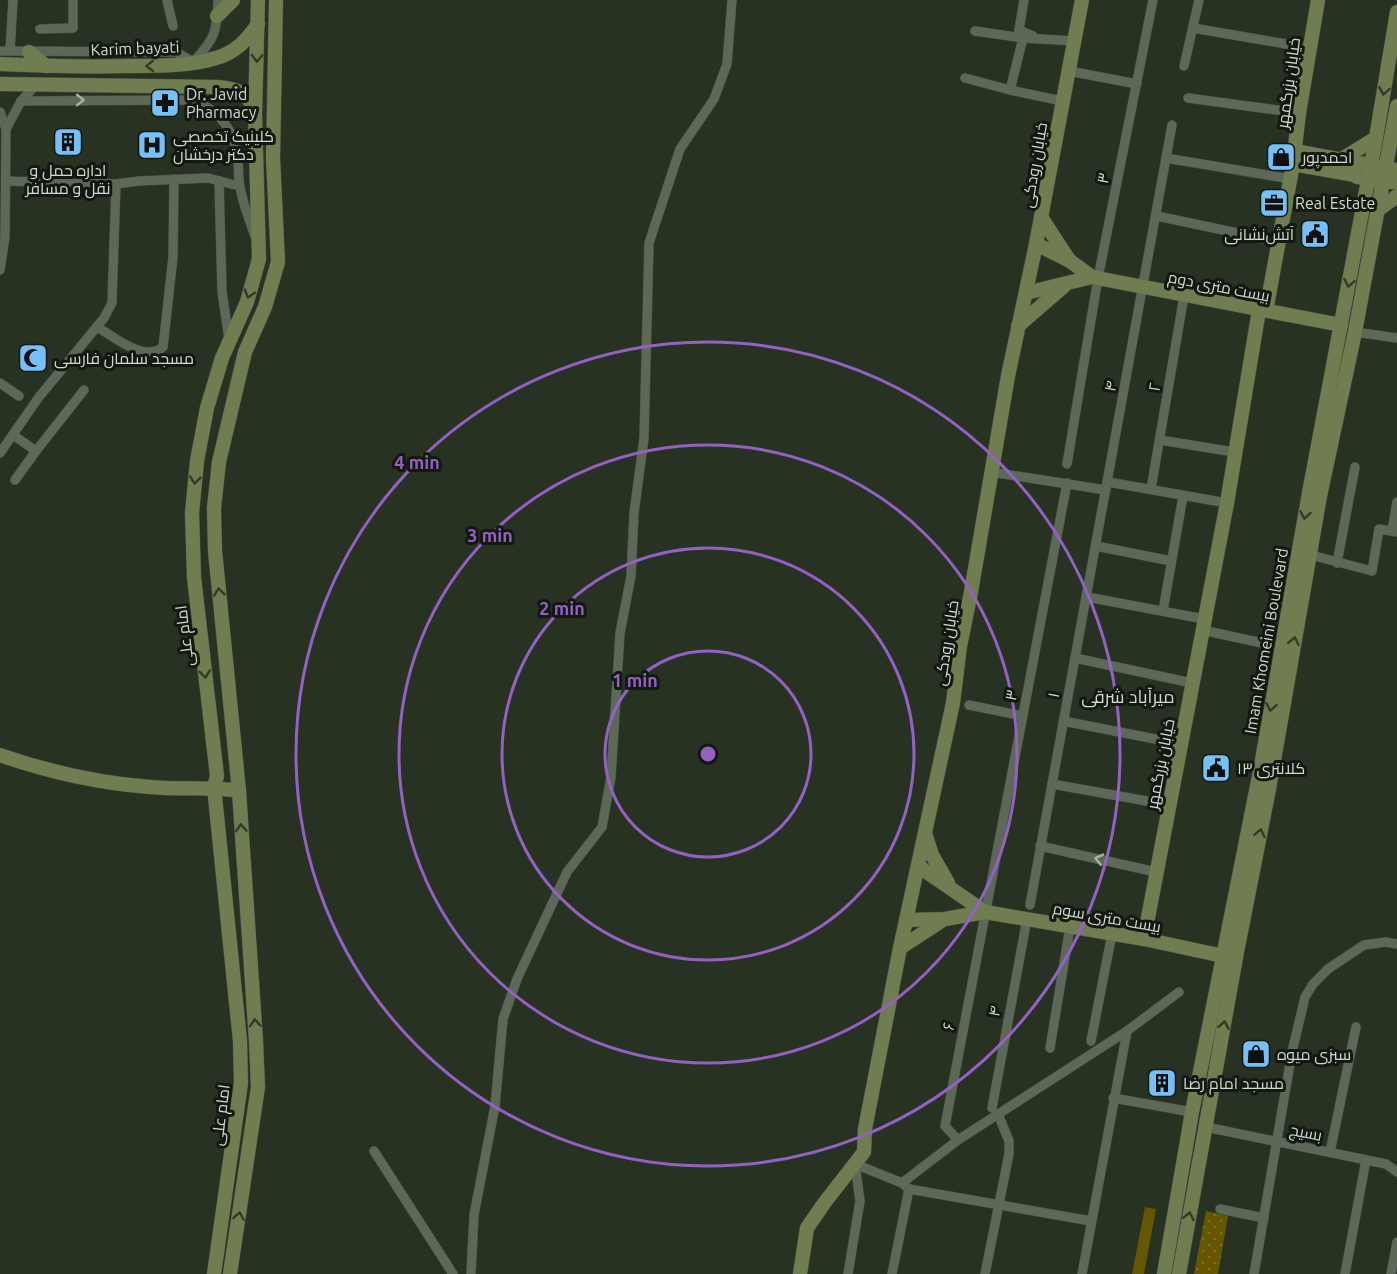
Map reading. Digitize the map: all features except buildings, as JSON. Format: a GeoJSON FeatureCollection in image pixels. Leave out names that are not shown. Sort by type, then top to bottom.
{"type":"FeatureCollection","features":[{"type":"Feature","properties":{"kind":"main road"},"geometry":{"type":"LineString","coordinates":[[217,16],[232,0]]}},
{"type":"Feature","properties":{"kind":"main road","name":"امام علی"},"geometry":{"type":"LineString","coordinates":[[214,1274],[241,1083],[240,1041],[214,787],[217,776],[194,577],[192,513],[197,461],[207,408],[229,339],[247,302],[259,260],[255,114],[258,0]]}},
{"type":"Feature","properties":{"kind":"main road","name":"امام علی"},"geometry":{"type":"LineString","coordinates":[[231,1274],[258,1083],[238,791],[215,551],[214,508],[219,462],[245,352],[265,307],[278,262],[273,158],[276,0]]}},
{"type":"Feature","properties":{"kind":"main road","name":"خیابان رودکی"},"geometry":{"type":"LineString","coordinates":[[800,1274],[807,1228],[864,1152],[865,1129],[900,948],[953,703],[960,646],[1018,326],[1036,244],[1082,0]]}},
{"type":"Feature","properties":{"kind":"main road","name":"خیابان بزرگمهر"},"geometry":{"type":"LineString","coordinates":[[1143,939],[1227,503],[1234,452],[1263,311],[1280,242],[1318,0]]}},
{"type":"Feature","properties":{"kind":"main road","name":"Imam Khomeini Boulevard"},"geometry":{"type":"LineString","coordinates":[[1179,1274],[1311,555],[1315,495],[1341,325],[1397,12]]}},
{"type":"Feature","properties":{"kind":"main road","name":"Karim bayati"},"geometry":{"type":"LineString","coordinates":[[0,64],[156,66],[193,62],[216,58],[232,51],[248,39],[258,24]]}},
{"type":"Feature","properties":{"kind":"main road"},"geometry":{"type":"LineString","coordinates":[[30,52],[46,66]]}},
{"type":"Feature","properties":{"kind":"main road"},"geometry":{"type":"LineString","coordinates":[[115,85],[117,66]]}},
{"type":"Feature","properties":{"kind":"main road"},"geometry":{"type":"LineString","coordinates":[[0,84],[218,87],[242,94],[251,101],[255,114]]}},
{"type":"Feature","properties":{"kind":"main road","name":"Imam Khomeini Boulevard"},"geometry":{"type":"LineString","coordinates":[[1164,1274],[1192,1112],[1315,495],[1355,332],[1379,205],[1391,176],[1397,106]]}},
{"type":"Feature","properties":{"kind":"main road"},"geometry":{"type":"LineString","coordinates":[[1342,159],[1376,139],[1393,143]]}},
{"type":"Feature","properties":{"kind":"main road"},"geometry":{"type":"LineString","coordinates":[[1294,158],[1342,159],[1369,173]]}},
{"type":"Feature","properties":{"kind":"main road"},"geometry":{"type":"LineString","coordinates":[[1294,158],[1346,173],[1391,176]]}},
{"type":"Feature","properties":{"kind":"main road"},"geometry":{"type":"LineString","coordinates":[[1346,173],[1364,200],[1370,197],[1379,205],[1397,196]]}},
{"type":"Feature","properties":{"kind":"main road"},"geometry":{"type":"LineString","coordinates":[[1041,217],[1070,261]]}},
{"type":"Feature","properties":{"kind":"main road","name":"بیست متری دوم"},"geometry":{"type":"LineString","coordinates":[[1036,244],[1070,261],[1095,278],[1341,325]]}},
{"type":"Feature","properties":{"kind":"main road"},"geometry":{"type":"LineString","coordinates":[[259,260],[278,262]]}},
{"type":"Feature","properties":{"kind":"main road","name":"بیست متری دوم"},"geometry":{"type":"LineString","coordinates":[[1026,293],[1095,278]]}},
{"type":"Feature","properties":{"kind":"main road"},"geometry":{"type":"LineString","coordinates":[[1018,326],[1065,284]]}},
{"type":"Feature","properties":{"kind":"main road"},"geometry":{"type":"LineString","coordinates":[[0,755],[44,770],[93,780],[152,788],[214,787],[238,791]]}},
{"type":"Feature","properties":{"kind":"main road"},"geometry":{"type":"LineString","coordinates":[[925,834],[935,862],[951,887]]}},
{"type":"Feature","properties":{"kind":"main road","name":"بیست متری سوم"},"geometry":{"type":"LineString","coordinates":[[918,866],[985,912]]}},
{"type":"Feature","properties":{"kind":"main road","name":"بیست متری سوم"},"geometry":{"type":"LineString","coordinates":[[907,920],[945,919],[985,912],[1028,912],[1070,927],[1143,939],[1223,956]]}},
{"type":"Feature","properties":{"kind":"main road"},"geometry":{"type":"LineString","coordinates":[[900,948],[945,919]]}},
{"type":"Feature","properties":{"kind":"main road"},"geometry":{"type":"LineString","coordinates":[[241,1083],[258,1083]]}},
{"type":"Feature","properties":{"kind":"street"},"geometry":{"type":"LineString","coordinates":[[10,51],[13,0]]}},
{"type":"Feature","properties":{"kind":"street"},"geometry":{"type":"LineString","coordinates":[[40,29],[73,28],[73,0]]}},
{"type":"Feature","properties":{"kind":"street"},"geometry":{"type":"LineString","coordinates":[[167,0],[173,26]]}},
{"type":"Feature","properties":{"kind":"street"},"geometry":{"type":"LineString","coordinates":[[0,51],[176,52],[193,62],[216,32],[218,0]]}},
{"type":"Feature","properties":{"kind":"street"},"geometry":{"type":"LineString","coordinates":[[471,1274],[474,1215],[495,1107],[503,1019],[517,979],[567,872],[602,827],[611,777],[620,633],[631,576],[634,513],[644,438],[649,243],[680,149],[714,99],[724,73],[727,64],[732,0]]}},
{"type":"Feature","properties":{"kind":"street"},"geometry":{"type":"LineString","coordinates":[[1010,90],[1021,34],[1024,0]]}},
{"type":"Feature","properties":{"kind":"street"},"geometry":{"type":"LineString","coordinates":[[1069,71],[1137,84],[1153,0]]}},
{"type":"Feature","properties":{"kind":"street"},"geometry":{"type":"LineString","coordinates":[[1184,66],[1199,0]]}},
{"type":"Feature","properties":{"kind":"street"},"geometry":{"type":"LineString","coordinates":[[1193,28],[1310,48]]}},
{"type":"Feature","properties":{"kind":"street"},"geometry":{"type":"LineString","coordinates":[[975,31],[1075,41]]}},
{"type":"Feature","properties":{"kind":"street"},"geometry":{"type":"LineString","coordinates":[[965,78],[1062,101]]}},
{"type":"Feature","properties":{"kind":"street","name":"۳"},"geometry":{"type":"LineString","coordinates":[[1095,278],[1137,84]]}},
{"type":"Feature","properties":{"kind":"street"},"geometry":{"type":"LineString","coordinates":[[6,129],[21,101],[36,85]]}},
{"type":"Feature","properties":{"kind":"street"},"geometry":{"type":"LineString","coordinates":[[1188,98],[1299,113]]}},
{"type":"Feature","properties":{"kind":"street"},"geometry":{"type":"LineString","coordinates":[[21,101],[194,100],[208,106],[221,116],[236,145],[239,186],[244,208],[258,241]]}},
{"type":"Feature","properties":{"kind":"street"},"geometry":{"type":"LineString","coordinates":[[0,112],[6,129],[5,237],[0,270]]}},
{"type":"Feature","properties":{"kind":"street"},"geometry":{"type":"LineString","coordinates":[[1143,288],[1172,126]]}},
{"type":"Feature","properties":{"kind":"street"},"geometry":{"type":"LineString","coordinates":[[1166,158],[1291,179]]}},
{"type":"Feature","properties":{"kind":"street"},"geometry":{"type":"LineString","coordinates":[[4,186],[116,184],[139,180],[208,178],[239,186]]}},
{"type":"Feature","properties":{"kind":"street"},"geometry":{"type":"LineString","coordinates":[[98,327],[144,352],[158,351],[164,347],[173,258],[174,179]]}},
{"type":"Feature","properties":{"kind":"street"},"geometry":{"type":"LineString","coordinates":[[219,182],[222,292],[229,339]]}},
{"type":"Feature","properties":{"kind":"street"},"geometry":{"type":"LineString","coordinates":[[0,453],[39,397],[98,327],[112,303],[116,184]]}},
{"type":"Feature","properties":{"kind":"street"},"geometry":{"type":"LineString","coordinates":[[1156,216],[1280,242]]}},
{"type":"Feature","properties":{"kind":"street"},"geometry":{"type":"LineString","coordinates":[[1068,464],[1095,278]]}},
{"type":"Feature","properties":{"kind":"street","name":"۴"},"geometry":{"type":"LineString","coordinates":[[1107,486],[1143,288]]}},
{"type":"Feature","properties":{"kind":"street","name":"۲"},"geometry":{"type":"LineString","coordinates":[[1152,483],[1184,296]]}},
{"type":"Feature","properties":{"kind":"street"},"geometry":{"type":"LineString","coordinates":[[1355,332],[1397,338]]}},
{"type":"Feature","properties":{"kind":"street"},"geometry":{"type":"LineString","coordinates":[[0,382],[19,396]]}},
{"type":"Feature","properties":{"kind":"street"},"geometry":{"type":"LineString","coordinates":[[15,480],[84,390]]}},
{"type":"Feature","properties":{"kind":"street"},"geometry":{"type":"LineString","coordinates":[[13,435],[36,451]]}},
{"type":"Feature","properties":{"kind":"street"},"geometry":{"type":"LineString","coordinates":[[1160,440],[1234,452]]}},
{"type":"Feature","properties":{"kind":"street"},"geometry":{"type":"LineString","coordinates":[[1337,563],[1356,467]]}},
{"type":"Feature","properties":{"kind":"street"},"geometry":{"type":"LineString","coordinates":[[992,472],[1227,503]]}},
{"type":"Feature","properties":{"kind":"street","name":"۳"},"geometry":{"type":"LineString","coordinates":[[985,912],[1066,483]]}},
{"type":"Feature","properties":{"kind":"street","name":"۱"},"geometry":{"type":"LineString","coordinates":[[1028,912],[1107,486]]}},
{"type":"Feature","properties":{"kind":"street"},"geometry":{"type":"LineString","coordinates":[[1164,605],[1183,496]]}},
{"type":"Feature","properties":{"kind":"street"},"geometry":{"type":"LineString","coordinates":[[1311,555],[1372,571],[1379,529],[1395,532],[1397,502]]}},
{"type":"Feature","properties":{"kind":"street"},"geometry":{"type":"LineString","coordinates":[[1096,546],[1172,561]]}},
{"type":"Feature","properties":{"kind":"street"},"geometry":{"type":"LineString","coordinates":[[1086,597],[1203,625],[1262,643]]}},
{"type":"Feature","properties":{"kind":"street"},"geometry":{"type":"LineString","coordinates":[[1075,658],[1192,684]]}},
{"type":"Feature","properties":{"kind":"street"},"geometry":{"type":"LineString","coordinates":[[969,705],[1023,716]]}},
{"type":"Feature","properties":{"kind":"street"},"geometry":{"type":"LineString","coordinates":[[1063,721],[1180,744]]}},
{"type":"Feature","properties":{"kind":"street"},"geometry":{"type":"LineString","coordinates":[[1052,784],[1169,805]]}},
{"type":"Feature","properties":{"kind":"street"},"geometry":{"type":"LineString","coordinates":[[1040,846],[1156,872]]}},
{"type":"Feature","properties":{"kind":"street","name":"۶"},"geometry":{"type":"LineString","coordinates":[[958,1140],[945,1126],[985,912]]}},
{"type":"Feature","properties":{"kind":"street","name":"۴"},"geometry":{"type":"LineString","coordinates":[[995,1111],[1028,912]]}},
{"type":"Feature","properties":{"kind":"street"},"geometry":{"type":"LineString","coordinates":[[1050,1048],[1070,927]]}},
{"type":"Feature","properties":{"kind":"street"},"geometry":{"type":"LineString","coordinates":[[1091,1041],[1112,934]]}},
{"type":"Feature","properties":{"kind":"street"},"geometry":{"type":"LineString","coordinates":[[1254,1274],[1300,1015],[1309,990],[1328,969],[1364,945],[1386,942],[1397,944]]}},
{"type":"Feature","properties":{"kind":"street"},"geometry":{"type":"LineString","coordinates":[[892,1274],[906,1186],[995,1111],[1127,1031],[1179,992]]}},
{"type":"Feature","properties":{"kind":"street"},"geometry":{"type":"LineString","coordinates":[[1330,1152],[1356,1027]]}},
{"type":"Feature","properties":{"kind":"street"},"geometry":{"type":"LineString","coordinates":[[1082,1274],[1127,1031]]}},
{"type":"Feature","properties":{"kind":"street"},"geometry":{"type":"LineString","coordinates":[[1113,1098],[1192,1112]]}},
{"type":"Feature","properties":{"kind":"street"},"geometry":{"type":"LineString","coordinates":[[985,1274],[1009,1154],[1009,1141],[995,1111]]}},
{"type":"Feature","properties":{"kind":"street","name":"بسیج"},"geometry":{"type":"LineString","coordinates":[[1206,1127],[1386,1164],[1397,1172]]}},
{"type":"Feature","properties":{"kind":"street"},"geometry":{"type":"LineString","coordinates":[[374,1151],[453,1274]]}},
{"type":"Feature","properties":{"kind":"street"},"geometry":{"type":"LineString","coordinates":[[1345,1274],[1366,1160]]}},
{"type":"Feature","properties":{"kind":"street"},"geometry":{"type":"LineString","coordinates":[[855,1164],[921,1190],[1091,1221]]}},
{"type":"Feature","properties":{"kind":"street"},"geometry":{"type":"LineString","coordinates":[[848,1274],[860,1201],[855,1164]]}},
{"type":"Feature","properties":{"kind":"street"},"geometry":{"type":"LineString","coordinates":[[1220,1209],[1264,1218]]}},
{"type":"Feature","properties":{"kind":"street"},"geometry":{"type":"LineString","coordinates":[[1391,1274],[1397,1242]]}},
{"type":"Feature","properties":{"kind":"shaded area"},"geometry":{"type":"Polygon","coordinates":[[[1145,1207],[1156,1209],[1144,1274],[1132,1274],[1145,1207]]]}},
{"type":"Feature","properties":{"kind":"shaded area"},"geometry":{"type":"Polygon","coordinates":[[[1206,1211],[1228,1216],[1218,1274],[1194,1274],[1206,1211]]]}},
{"type":"Feature","properties":{"kind":"place","name":"Dr. Javid Pharmacy"},"geometry":{"type":"Point","coordinates":[165,103]}},
{"type":"Feature","properties":{"kind":"place","name":"اداره حمل و نقل و مسافر"},"geometry":{"type":"Point","coordinates":[68,142]}},
{"type":"Feature","properties":{"kind":"place","name":"کلینیک تخصصی دکتر درخشان"},"geometry":{"type":"Point","coordinates":[152,145]}},
{"type":"Feature","properties":{"kind":"place","name":"احمدپور"},"geometry":{"type":"Point","coordinates":[1281,157]}},
{"type":"Feature","properties":{"kind":"place","name":"Real Estate"},"geometry":{"type":"Point","coordinates":[1274,203]}},
{"type":"Feature","properties":{"kind":"place","name":"آتش‌نشانی"},"geometry":{"type":"Point","coordinates":[1315,234]}},
{"type":"Feature","properties":{"kind":"place","name":"مسجد سلمان فارسی"},"geometry":{"type":"Point","coordinates":[33,358]}},
{"type":"Feature","properties":{"kind":"place","name":"کلانتری ۱۳"},"geometry":{"type":"Point","coordinates":[1216,768]}},
{"type":"Feature","properties":{"kind":"place","name":"سبزی میوه"},"geometry":{"type":"Point","coordinates":[1256,1054]}},
{"type":"Feature","properties":{"kind":"place","name":"مسجد امام رضا"},"geometry":{"type":"Point","coordinates":[1162,1083]}},
{"type":"Feature","properties":{"kind":"district","name":"میرآباد شرقی"},"geometry":{"type":"Point","coordinates":[1128,697]}}]}
